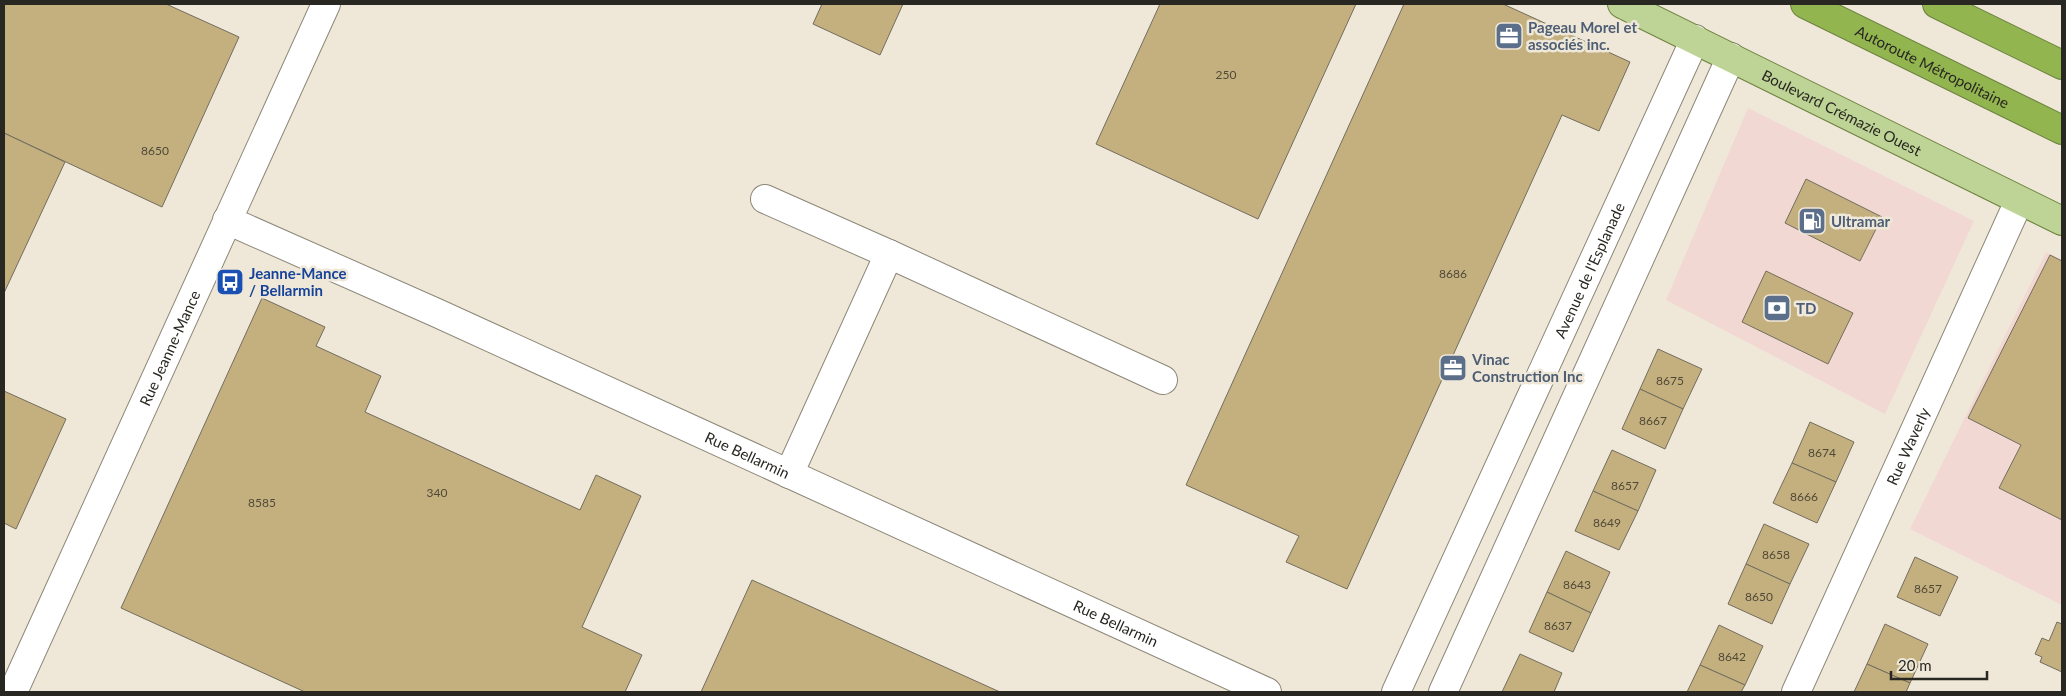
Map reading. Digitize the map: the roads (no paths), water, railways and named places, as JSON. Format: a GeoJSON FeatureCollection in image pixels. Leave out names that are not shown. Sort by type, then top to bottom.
{"type":"FeatureCollection","features":[{"type":"Feature","properties":{"kind":"highway","name":"Autoroute Métropolitaine"},"geometry":{"type":"LineString","coordinates":[[1805,4],[2062,130]]}},
{"type":"Feature","properties":{"kind":"highway"},"geometry":{"type":"LineString","coordinates":[[1937,4],[2062,65]]}},
{"type":"Feature","properties":{"kind":"main road","name":"Boulevard Crémazie Ouest"},"geometry":{"type":"LineString","coordinates":[[1622,4],[1731,56],[2062,222]]}},
{"type":"Feature","properties":{"kind":"street","name":"Rue Jeanne-Mance"},"geometry":{"type":"LineString","coordinates":[[13,692],[326,4]]}},
{"type":"Feature","properties":{"kind":"street","name":"Avenue de l'Esplanade"},"geometry":{"type":"LineString","coordinates":[[1396,692],[1695,40]]}},
{"type":"Feature","properties":{"kind":"street"},"geometry":{"type":"LineString","coordinates":[[1444,692],[1731,56]]}},
{"type":"Feature","properties":{"kind":"street"},"geometry":{"type":"LineString","coordinates":[[765,199],[1163,380]]}},
{"type":"Feature","properties":{"kind":"street","name":"Rue Waverly"},"geometry":{"type":"LineString","coordinates":[[1796,692],[2019,201]]}},
{"type":"Feature","properties":{"kind":"street","name":"Rue Bellarmin"},"geometry":{"type":"LineString","coordinates":[[227,220],[437,313],[1267,692]]}},
{"type":"Feature","properties":{"kind":"street"},"geometry":{"type":"LineString","coordinates":[[789,474],[889,254]]}},
{"type":"Feature","properties":{"kind":"place","name":"Pageau Morel et associés inc."},"geometry":{"type":"Point","coordinates":[1509,36]}},
{"type":"Feature","properties":{"kind":"place","name":"Ultramar"},"geometry":{"type":"Point","coordinates":[1812,221]}},
{"type":"Feature","properties":{"kind":"place","name":"Jeanne-Mance / Bellarmin"},"geometry":{"type":"Point","coordinates":[230,282]}},
{"type":"Feature","properties":{"kind":"place","name":"TD"},"geometry":{"type":"Point","coordinates":[1777,308]}},
{"type":"Feature","properties":{"kind":"place","name":"Vinac Construction Inc"},"geometry":{"type":"Point","coordinates":[1453,368]}}]}
